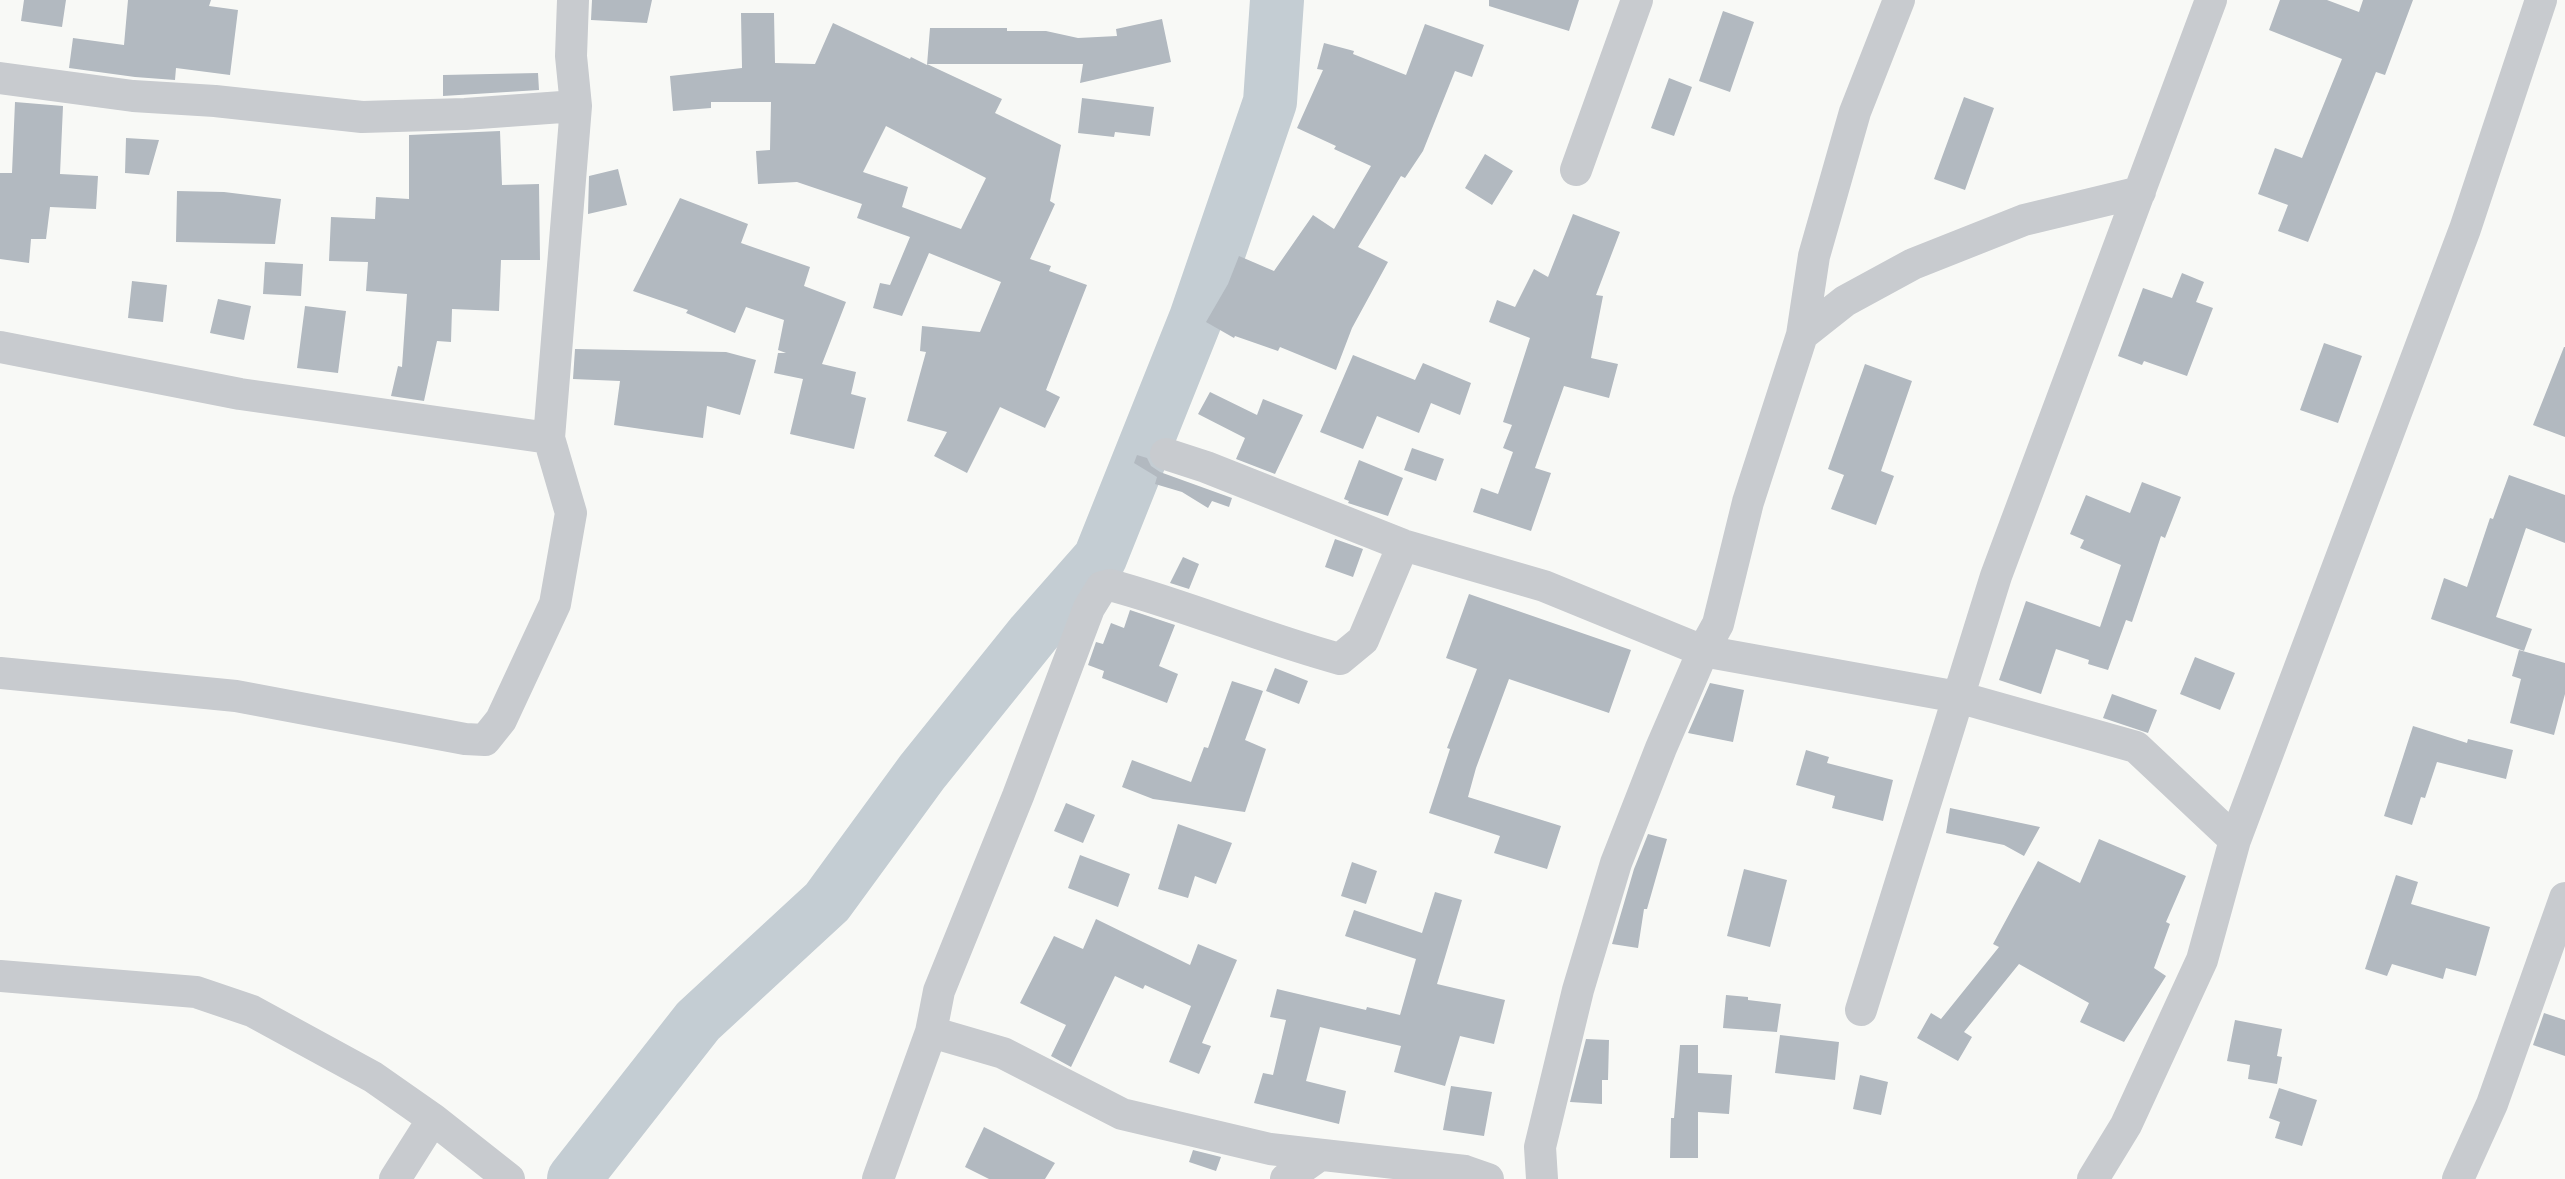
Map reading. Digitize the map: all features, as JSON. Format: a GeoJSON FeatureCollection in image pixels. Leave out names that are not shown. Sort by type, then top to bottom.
{"type":"FeatureCollection","features":[{"type":"Feature","properties":{"kind":"street"},"geometry":{"type":"LineString","coordinates":[[3,666],[236,696],[465,739],[485,740],[501,720],[555,604],[571,513],[549,438],[576,106],[571,56],[573,0]]}},
{"type":"Feature","properties":{"kind":"street"},"geometry":{"type":"LineString","coordinates":[[1576,170],[1637,0]]}},
{"type":"Feature","properties":{"kind":"street"},"geometry":{"type":"LineString","coordinates":[[1542,1179],[1540,1147],[1578,990],[1616,863],[1661,748],[1718,624],[1748,502],[1802,335],[1814,256],[1851,126],[1899,0]]}},
{"type":"Feature","properties":{"kind":"street"},"geometry":{"type":"LineString","coordinates":[[1861,1010],[1996,576],[2211,0]]}},
{"type":"Feature","properties":{"kind":"street"},"geometry":{"type":"LineString","coordinates":[[2093,1179],[2126,1125],[2202,960],[2235,840],[2465,229],[2541,0]]}},
{"type":"Feature","properties":{"kind":"street"},"geometry":{"type":"LineString","coordinates":[[0,78],[133,96],[215,101],[362,117],[576,106]]}},
{"type":"Feature","properties":{"kind":"street"},"geometry":{"type":"LineString","coordinates":[[1802,335],[1845,301],[1913,264],[2024,220],[2140,192]]}},
{"type":"Feature","properties":{"kind":"street"},"geometry":{"type":"LineString","coordinates":[[0,347],[240,394],[549,438]]}},
{"type":"Feature","properties":{"kind":"street"},"geometry":{"type":"LineString","coordinates":[[1166,454],[1403,545],[1544,586],[1703,651],[1958,697],[2136,747],[2235,840]]}},
{"type":"Feature","properties":{"kind":"street"},"geometry":{"type":"LineString","coordinates":[[878,1179],[931,1032],[939,991],[1018,796],[1089,608],[1102,587],[1110,585],[1165,599],[1290,645],[1340,659],[1363,640],[1403,545]]}},
{"type":"Feature","properties":{"kind":"street"},"geometry":{"type":"LineString","coordinates":[[2458,1179],[2492,1104],[2565,898]]}},
{"type":"Feature","properties":{"kind":"street"},"geometry":{"type":"LineString","coordinates":[[2,981],[196,992],[252,1011],[373,1077],[509,1179]]}},
{"type":"Feature","properties":{"kind":"street"},"geometry":{"type":"LineString","coordinates":[[931,1032],[1003,1053],[1122,1114],[1270,1149],[1465,1171],[1488,1179]]}},
{"type":"Feature","properties":{"kind":"street"},"geometry":{"type":"LineString","coordinates":[[395,1179],[433,1119]]}},
{"type":"Feature","properties":{"kind":"street"},"geometry":{"type":"LineString","coordinates":[[1286,1179],[1320,1155]]}},
{"type":"Feature","properties":{"kind":"building"},"geometry":{"type":"Polygon","coordinates":[[[24,0],[66,0],[62,27],[21,21],[24,0]]]}},
{"type":"Feature","properties":{"kind":"building"},"geometry":{"type":"Polygon","coordinates":[[[128,0],[211,0],[209,6],[238,10],[230,75],[176,68],[175,80],[69,68],[73,38],[124,45],[128,0]]]}},
{"type":"Feature","properties":{"kind":"building"},"geometry":{"type":"Polygon","coordinates":[[[592,0],[652,0],[647,23],[591,20],[592,0]]]}},
{"type":"Feature","properties":{"kind":"building"},"geometry":{"type":"Polygon","coordinates":[[[1489,0],[1579,0],[1569,31],[1489,6],[1489,0]]]}},
{"type":"Feature","properties":{"kind":"building"},"geometry":{"type":"Polygon","coordinates":[[[2280,0],[2327,0],[2359,12],[2363,0],[2413,0],[2385,75],[2376,72],[2308,242],[2278,231],[2288,205],[2258,194],[2275,148],[2302,158],[2342,59],[2269,30],[2280,0]]]}},
{"type":"Feature","properties":{"kind":"building"},"geometry":{"type":"Polygon","coordinates":[[[1723,11],[1754,22],[1730,92],[1699,81],[1723,11]]]}},
{"type":"Feature","properties":{"kind":"building"},"geometry":{"type":"Polygon","coordinates":[[[741,13],[774,13],[775,63],[815,64],[833,23],[1002,99],[995,113],[1061,145],[1050,201],[1055,204],[1030,259],[1051,266],[1049,271],[1087,285],[1046,390],[1060,397],[1045,428],[1000,407],[967,473],[934,456],[947,432],[907,421],[926,352],[920,351],[922,326],[980,332],[1001,282],[929,253],[902,316],[873,308],[880,283],[890,285],[910,237],[857,218],[862,204],[797,182],[758,184],[756,151],[770,150],[771,102],[711,102],[711,108],[673,111],[670,76],[742,68],[741,13]],[[886,126],[863,172],[908,187],[902,207],[961,229],[986,178],[886,126]]]}},
{"type":"Feature","properties":{"kind":"building"},"geometry":{"type":"Polygon","coordinates":[[[1162,19],[1171,62],[1080,83],[1083,64],[927,64],[930,28],[1007,28],[1007,31],[1046,31],[1078,38],[1117,36],[1116,29],[1162,19]]]}},
{"type":"Feature","properties":{"kind":"building"},"geometry":{"type":"Polygon","coordinates":[[[1425,24],[1484,45],[1472,77],[1455,71],[1423,151],[1405,178],[1401,176],[1358,247],[1388,262],[1352,328],[1336,370],[1280,347],[1278,351],[1234,338],[1206,322],[1228,284],[1239,256],[1274,271],[1313,215],[1334,229],[1371,166],[1297,128],[1323,70],[1317,69],[1324,43],[1354,51],[1353,54],[1406,75],[1425,24]]]}},
{"type":"Feature","properties":{"kind":"building"},"geometry":{"type":"Polygon","coordinates":[[[538,73],[539,90],[443,96],[443,75],[538,73]]]}},
{"type":"Feature","properties":{"kind":"building"},"geometry":{"type":"Polygon","coordinates":[[[1669,78],[1692,87],[1674,136],[1651,128],[1669,78]]]}},
{"type":"Feature","properties":{"kind":"building"},"geometry":{"type":"Polygon","coordinates":[[[1964,97],[1994,108],[1965,190],[1934,179],[1964,97]]]}},
{"type":"Feature","properties":{"kind":"building"},"geometry":{"type":"Polygon","coordinates":[[[1082,98],[1154,107],[1150,136],[1115,132],[1114,137],[1078,133],[1082,98]]]}},
{"type":"Feature","properties":{"kind":"building"},"geometry":{"type":"Polygon","coordinates":[[[15,102],[63,106],[60,174],[98,176],[96,209],[50,207],[46,239],[31,239],[29,263],[0,259],[0,173],[12,173],[15,102]]]}},
{"type":"Feature","properties":{"kind":"building"},"geometry":{"type":"Polygon","coordinates":[[[500,131],[502,185],[539,184],[540,260],[501,260],[499,311],[452,309],[451,342],[437,341],[424,401],[391,396],[398,366],[402,367],[407,294],[366,291],[368,262],[329,261],[331,217],[375,219],[376,197],[409,199],[409,135],[500,131]]]}},
{"type":"Feature","properties":{"kind":"building"},"geometry":{"type":"Polygon","coordinates":[[[126,138],[159,140],[149,175],[125,173],[126,138]]]}},
{"type":"Feature","properties":{"kind":"building"},"geometry":{"type":"Polygon","coordinates":[[[1485,154],[1513,171],[1492,205],[1465,188],[1485,154]]]}},
{"type":"Feature","properties":{"kind":"building"},"geometry":{"type":"Polygon","coordinates":[[[618,169],[627,205],[588,214],[589,176],[618,169]]]}},
{"type":"Feature","properties":{"kind":"building"},"geometry":{"type":"Polygon","coordinates":[[[177,191],[224,192],[281,199],[275,244],[176,242],[177,191]]]}},
{"type":"Feature","properties":{"kind":"building"},"geometry":{"type":"Polygon","coordinates":[[[680,198],[748,224],[741,243],[810,267],[804,286],[846,302],[822,364],[856,372],[851,394],[866,398],[854,449],[790,434],[803,379],[774,373],[778,353],[786,353],[778,350],[784,320],[746,307],[735,333],[686,313],[688,310],[633,291],[680,198]]]}},
{"type":"Feature","properties":{"kind":"building"},"geometry":{"type":"Polygon","coordinates":[[[1573,214],[1620,232],[1596,295],[1603,296],[1591,358],[1618,364],[1609,398],[1564,386],[1535,468],[1551,473],[1531,531],[1473,512],[1481,488],[1498,494],[1513,452],[1503,448],[1512,425],[1503,422],[1530,338],[1489,322],[1497,300],[1515,307],[1534,269],[1548,277],[1573,214]]]}},
{"type":"Feature","properties":{"kind":"building"},"geometry":{"type":"Polygon","coordinates":[[[265,262],[303,264],[301,296],[263,294],[265,262]]]}},
{"type":"Feature","properties":{"kind":"building"},"geometry":{"type":"Polygon","coordinates":[[[2182,273],[2204,282],[2196,302],[2213,308],[2187,376],[2144,361],[2142,365],[2118,356],[2143,288],[2172,298],[2182,273]]]}},
{"type":"Feature","properties":{"kind":"building"},"geometry":{"type":"Polygon","coordinates":[[[132,281],[167,285],[163,322],[128,318],[132,281]]]}},
{"type":"Feature","properties":{"kind":"building"},"geometry":{"type":"Polygon","coordinates":[[[218,299],[251,306],[244,340],[210,333],[218,299]]]}},
{"type":"Feature","properties":{"kind":"building"},"geometry":{"type":"Polygon","coordinates":[[[305,306],[346,311],[338,373],[297,368],[305,306]]]}},
{"type":"Feature","properties":{"kind":"building"},"geometry":{"type":"Polygon","coordinates":[[[2324,343],[2362,356],[2338,423],[2300,410],[2324,343]]]}},
{"type":"Feature","properties":{"kind":"building"},"geometry":{"type":"Polygon","coordinates":[[[2565,347],[2565,437],[2533,425],[2565,347]]]}},
{"type":"Feature","properties":{"kind":"building"},"geometry":{"type":"Polygon","coordinates":[[[575,349],[726,352],[756,360],[740,415],[707,406],[703,438],[614,425],[620,381],[573,379],[575,349]]]}},
{"type":"Feature","properties":{"kind":"building"},"geometry":{"type":"Polygon","coordinates":[[[1353,355],[1415,380],[1423,363],[1471,383],[1460,415],[1431,403],[1419,433],[1377,416],[1363,449],[1320,432],[1353,355]]]}},
{"type":"Feature","properties":{"kind":"building"},"geometry":{"type":"Polygon","coordinates":[[[1865,364],[1912,381],[1881,471],[1894,476],[1876,525],[1831,509],[1844,475],[1828,469],[1865,364]]]}},
{"type":"Feature","properties":{"kind":"building"},"geometry":{"type":"Polygon","coordinates":[[[1210,392],[1257,415],[1263,399],[1303,415],[1275,474],[1236,459],[1245,438],[1198,414],[1210,392]]]}},
{"type":"Feature","properties":{"kind":"building"},"geometry":{"type":"Polygon","coordinates":[[[1412,448],[1444,459],[1436,481],[1404,470],[1412,448]]]}},
{"type":"Feature","properties":{"kind":"building"},"geometry":{"type":"Polygon","coordinates":[[[1137,455],[1147,458],[1151,466],[1160,472],[1232,498],[1229,507],[1212,501],[1208,508],[1182,492],[1155,484],[1157,477],[1134,463],[1137,455]]]}},
{"type":"Feature","properties":{"kind":"building"},"geometry":{"type":"Polygon","coordinates":[[[1359,460],[1403,478],[1388,516],[1344,499],[1359,460]]]}},
{"type":"Feature","properties":{"kind":"building"},"geometry":{"type":"Polygon","coordinates":[[[2509,475],[2565,495],[2565,543],[2526,528],[2496,617],[2532,629],[2524,651],[2431,619],[2444,578],[2467,587],[2490,518],[2493,519],[2509,475]]]}},
{"type":"Feature","properties":{"kind":"building"},"geometry":{"type":"Polygon","coordinates":[[[2142,482],[2181,497],[2165,538],[2161,536],[2132,622],[2126,620],[2108,670],[2056,649],[2041,694],[1999,680],[2026,601],[2100,627],[2121,565],[2080,548],[2084,540],[2070,534],[2086,495],[2130,513],[2142,482]]]}},
{"type":"Feature","properties":{"kind":"building"},"geometry":{"type":"Polygon","coordinates":[[[1335,539],[1363,549],[1353,577],[1325,567],[1335,539]]]}},
{"type":"Feature","properties":{"kind":"building"},"geometry":{"type":"Polygon","coordinates":[[[1183,557],[1199,564],[1189,589],[1170,583],[1183,557]]]}},
{"type":"Feature","properties":{"kind":"building"},"geometry":{"type":"Polygon","coordinates":[[[1469,594],[1631,650],[1609,713],[1509,679],[1468,797],[1561,826],[1547,869],[1494,853],[1500,836],[1429,813],[1450,749],[1447,748],[1477,669],[1446,658],[1469,594]]]}},
{"type":"Feature","properties":{"kind":"building"},"geometry":{"type":"Polygon","coordinates":[[[1130,610],[1175,625],[1159,666],[1178,674],[1167,703],[1102,678],[1104,671],[1088,665],[1096,642],[1103,644],[1111,623],[1124,628],[1130,610]]]}},
{"type":"Feature","properties":{"kind":"building"},"geometry":{"type":"Polygon","coordinates":[[[2519,650],[2565,663],[2565,694],[2554,735],[2510,723],[2521,679],[2512,676],[2519,650]]]}},
{"type":"Feature","properties":{"kind":"building"},"geometry":{"type":"Polygon","coordinates":[[[2195,657],[2235,673],[2220,710],[2180,694],[2195,657]]]}},
{"type":"Feature","properties":{"kind":"building"},"geometry":{"type":"Polygon","coordinates":[[[1275,668],[1308,681],[1299,704],[1266,691],[1275,668]]]}},
{"type":"Feature","properties":{"kind":"building"},"geometry":{"type":"Polygon","coordinates":[[[1232,681],[1263,691],[1245,740],[1266,749],[1245,812],[1153,799],[1122,787],[1132,760],[1191,782],[1204,747],[1208,748],[1232,681]]]}},
{"type":"Feature","properties":{"kind":"building"},"geometry":{"type":"Polygon","coordinates":[[[1710,683],[1744,690],[1733,742],[1688,733],[1710,683]]]}},
{"type":"Feature","properties":{"kind":"building"},"geometry":{"type":"Polygon","coordinates":[[[2112,694],[2157,710],[2148,733],[2103,718],[2112,694]]]}},
{"type":"Feature","properties":{"kind":"building"},"geometry":{"type":"Polygon","coordinates":[[[2413,726],[2467,743],[2468,739],[2513,750],[2506,779],[2437,762],[2412,825],[2384,816],[2413,726]]]}},
{"type":"Feature","properties":{"kind":"building"},"geometry":{"type":"Polygon","coordinates":[[[1806,750],[1829,757],[1827,763],[1893,780],[1883,821],[1832,808],[1835,796],[1796,785],[1806,750]]]}},
{"type":"Feature","properties":{"kind":"building"},"geometry":{"type":"Polygon","coordinates":[[[1066,803],[1095,815],[1083,843],[1054,831],[1066,803]]]}},
{"type":"Feature","properties":{"kind":"building"},"geometry":{"type":"Polygon","coordinates":[[[1950,808],[2040,827],[2024,856],[2004,845],[1946,833],[1950,808]]]}},
{"type":"Feature","properties":{"kind":"building"},"geometry":{"type":"Polygon","coordinates":[[[1178,824],[1232,843],[1216,884],[1195,876],[1188,898],[1158,889],[1178,824]]]}},
{"type":"Feature","properties":{"kind":"building"},"geometry":{"type":"Polygon","coordinates":[[[1648,834],[1667,839],[1647,909],[1644,909],[1638,948],[1612,944],[1634,869],[1648,834]]]}},
{"type":"Feature","properties":{"kind":"building"},"geometry":{"type":"Polygon","coordinates":[[[2099,839],[2186,876],[2166,922],[2170,924],[2154,968],[2166,976],[2124,1042],[2080,1022],[2089,1003],[2019,964],[1964,1032],[1972,1037],[1958,1061],[1917,1038],[1931,1013],[1941,1019],[1999,947],[1993,944],[2038,861],[2080,883],[2099,839]]]}},
{"type":"Feature","properties":{"kind":"building"},"geometry":{"type":"Polygon","coordinates":[[[1080,855],[1130,874],[1118,907],[1068,888],[1080,855]]]}},
{"type":"Feature","properties":{"kind":"building"},"geometry":{"type":"Polygon","coordinates":[[[1352,862],[1377,871],[1366,904],[1341,896],[1352,862]]]}},
{"type":"Feature","properties":{"kind":"building"},"geometry":{"type":"Polygon","coordinates":[[[1744,869],[1787,880],[1770,947],[1727,936],[1744,869]]]}},
{"type":"Feature","properties":{"kind":"building"},"geometry":{"type":"Polygon","coordinates":[[[2396,875],[2418,882],[2411,904],[2490,927],[2476,976],[2446,968],[2443,979],[2392,964],[2387,976],[2365,969],[2396,875]]]}},
{"type":"Feature","properties":{"kind":"building"},"geometry":{"type":"Polygon","coordinates":[[[1435,892],[1462,900],[1437,984],[1505,1000],[1494,1044],[1460,1036],[1445,1086],[1394,1072],[1401,1046],[1320,1027],[1306,1081],[1346,1091],[1339,1124],[1254,1103],[1263,1073],[1273,1075],[1286,1020],[1270,1017],[1277,989],[1400,1015],[1416,959],[1345,936],[1354,910],[1422,933],[1435,892]]]}},
{"type":"Feature","properties":{"kind":"building"},"geometry":{"type":"Polygon","coordinates":[[[1096,919],[1190,965],[1198,944],[1237,960],[1202,1043],[1211,1046],[1199,1074],[1169,1062],[1191,1006],[1145,985],[1143,989],[1115,976],[1071,1067],[1051,1056],[1066,1025],[1020,1003],[1054,936],[1083,949],[1096,919]]]}},
{"type":"Feature","properties":{"kind":"building"},"geometry":{"type":"Polygon","coordinates":[[[1726,995],[1781,1004],[1777,1032],[1723,1028],[1726,995]]]}},
{"type":"Feature","properties":{"kind":"building"},"geometry":{"type":"Polygon","coordinates":[[[2544,1013],[2565,1020],[2565,1056],[2533,1045],[2544,1013]]]}},
{"type":"Feature","properties":{"kind":"building"},"geometry":{"type":"Polygon","coordinates":[[[2235,1020],[2282,1029],[2277,1056],[2282,1057],[2277,1084],[2248,1079],[2250,1065],[2227,1061],[2235,1020]]]}},
{"type":"Feature","properties":{"kind":"building"},"geometry":{"type":"Polygon","coordinates":[[[1780,1035],[1839,1042],[1835,1080],[1775,1073],[1780,1035]]]}},
{"type":"Feature","properties":{"kind":"building"},"geometry":{"type":"Polygon","coordinates":[[[1586,1039],[1609,1040],[1608,1080],[1602,1080],[1602,1104],[1570,1102],[1586,1039]]]}},
{"type":"Feature","properties":{"kind":"building"},"geometry":{"type":"Polygon","coordinates":[[[1680,1045],[1698,1045],[1698,1073],[1732,1075],[1729,1114],[1698,1112],[1698,1158],[1670,1158],[1671,1118],[1674,1118],[1680,1045]]]}},
{"type":"Feature","properties":{"kind":"building"},"geometry":{"type":"Polygon","coordinates":[[[1860,1075],[1888,1082],[1881,1115],[1853,1109],[1860,1075]]]}},
{"type":"Feature","properties":{"kind":"building"},"geometry":{"type":"Polygon","coordinates":[[[1451,1086],[1492,1092],[1484,1136],[1443,1130],[1451,1086]]]}},
{"type":"Feature","properties":{"kind":"building"},"geometry":{"type":"Polygon","coordinates":[[[2279,1088],[2317,1100],[2302,1146],[2275,1138],[2280,1122],[2269,1118],[2279,1088]]]}},
{"type":"Feature","properties":{"kind":"building"},"geometry":{"type":"Polygon","coordinates":[[[984,1127],[1055,1163],[1045,1179],[989,1179],[965,1167],[984,1127]]]}},
{"type":"Feature","properties":{"kind":"building"},"geometry":{"type":"Polygon","coordinates":[[[1193,1150],[1221,1157],[1216,1171],[1189,1162],[1193,1150]]]}},
{"type":"Feature","properties":{"kind":"waterway"},"geometry":{"type":"LineString","coordinates":[[574,1179],[698,1021],[827,902],[922,772],[1033,634],[1100,558],[1196,318],[1270,102],[1277,0]]}}]}
